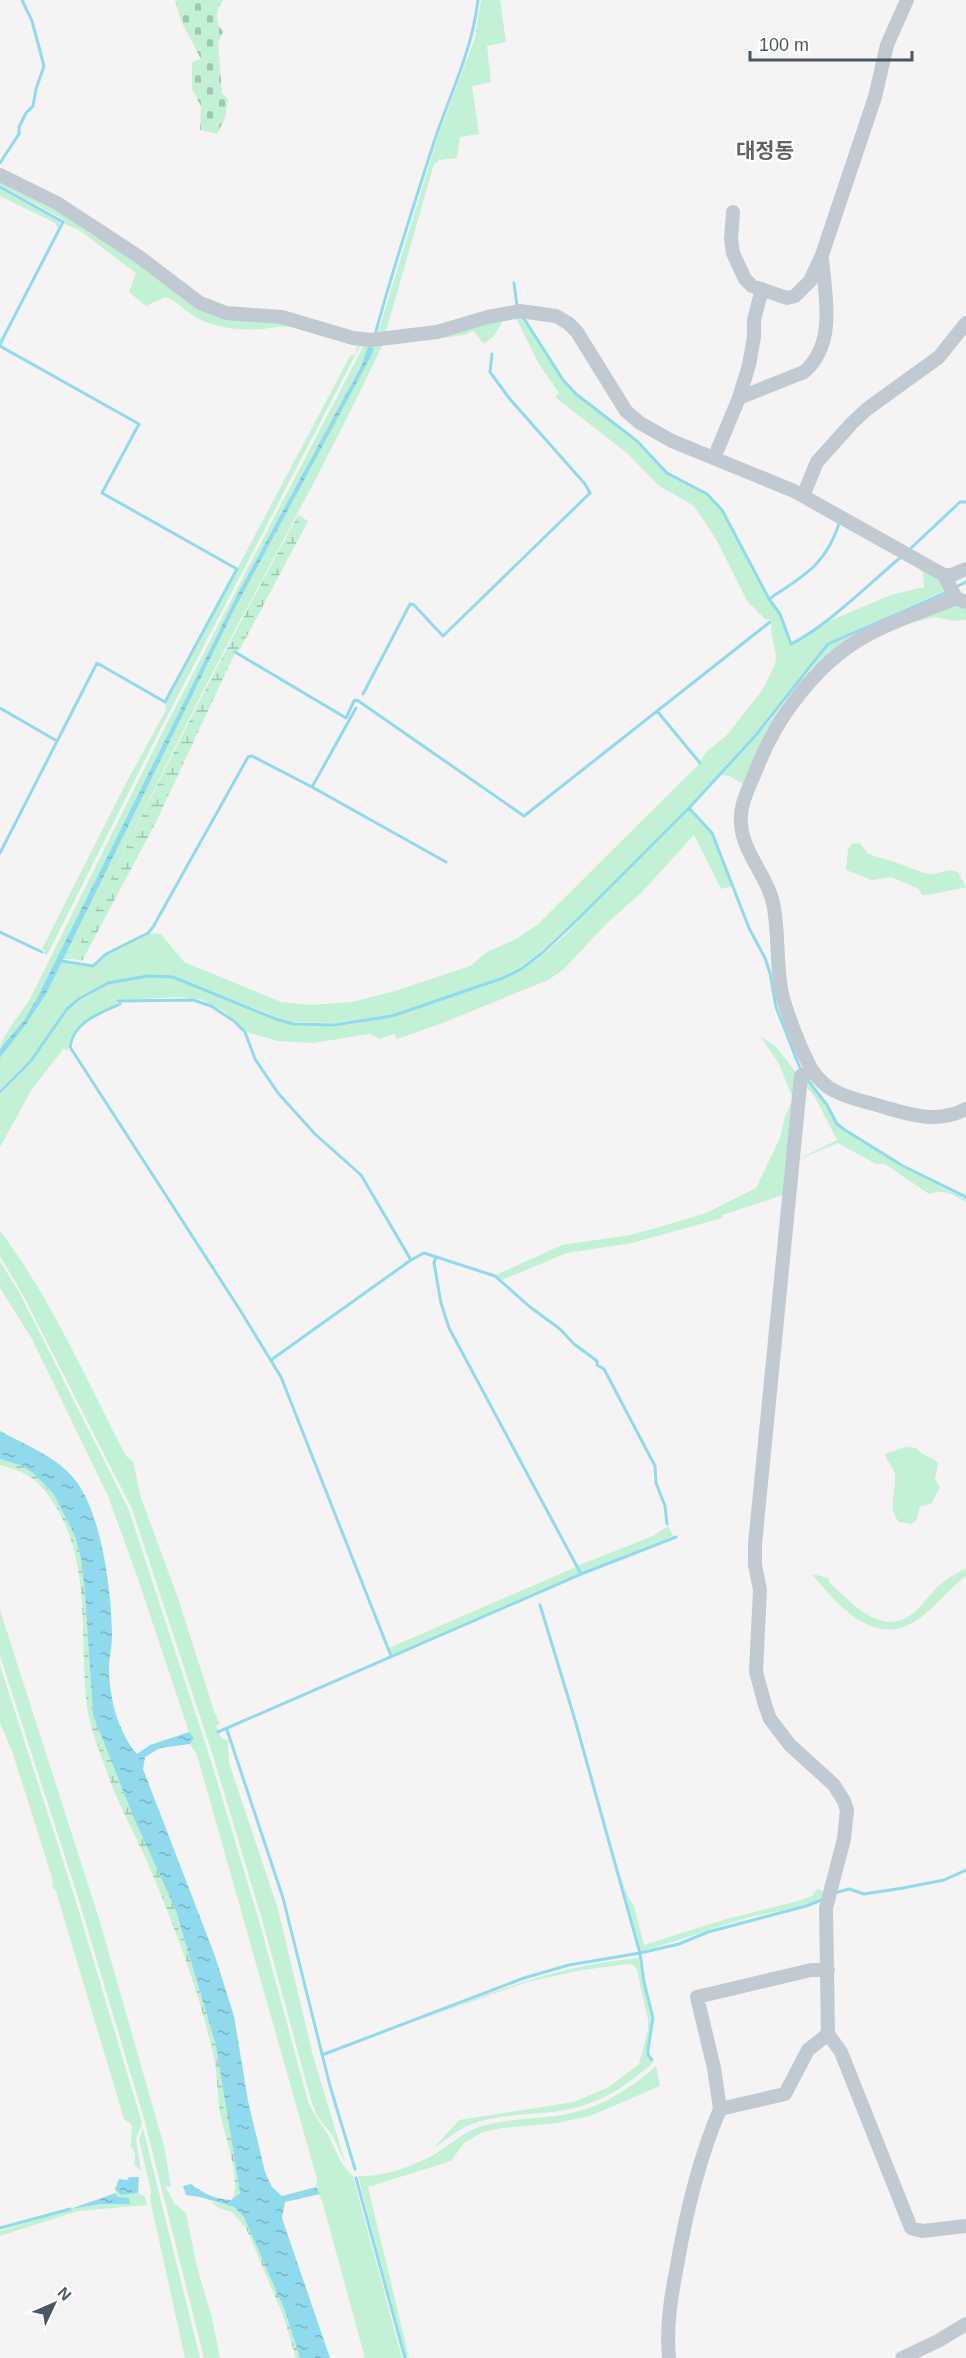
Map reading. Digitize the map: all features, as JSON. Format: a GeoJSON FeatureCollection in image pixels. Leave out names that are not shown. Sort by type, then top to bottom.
{"type":"FeatureCollection","features":[{"type":"Feature","properties":{"kind":"street"},"geometry":{"type":"LineString","coordinates":[[734,212],[731,239],[733,253],[745,279],[752,286],[788,298],[795,296],[810,281],[822,255],[875,97],[887,45],[907,0]]}},
{"type":"Feature","properties":{"kind":"street"},"geometry":{"type":"LineString","coordinates":[[0,175],[57,204],[138,256],[200,303],[226,313],[282,317],[353,338],[371,340],[437,332],[488,317],[520,311],[556,316],[577,332],[626,411],[633,418],[672,441],[803,496],[944,574],[952,575],[966,569]]}},
{"type":"Feature","properties":{"kind":"street"},"geometry":{"type":"LineString","coordinates":[[739,398],[804,372],[813,365],[826,331],[822,255]]}},
{"type":"Feature","properties":{"kind":"street"},"geometry":{"type":"LineString","coordinates":[[714,458],[739,398],[749,365],[754,337],[754,320],[762,289]]}},
{"type":"Feature","properties":{"kind":"street"},"geometry":{"type":"LineString","coordinates":[[803,496],[817,462],[852,423],[867,409],[933,363],[950,346],[966,322]]}},
{"type":"Feature","properties":{"kind":"street"},"geometry":{"type":"LineString","coordinates":[[944,574],[961,600],[886,626],[838,653],[782,718],[762,755],[747,791],[741,824],[747,845],[774,904],[783,995],[812,1070],[821,1082],[836,1092],[907,1114],[933,1118],[951,1116],[966,1109]]}},
{"type":"Feature","properties":{"kind":"street"},"geometry":{"type":"LineString","coordinates":[[812,1070],[801,1076],[755,1545],[755,1565],[760,1590],[756,1652],[759,1688],[770,1719],[790,1745],[834,1785],[847,1810],[844,1839],[826,1908],[828,2034],[841,2052],[911,2228],[916,2231],[966,2226]]}},
{"type":"Feature","properties":{"kind":"street"},"geometry":{"type":"LineString","coordinates":[[669,2358],[669,2309],[683,2229],[692,2193],[720,2109],[714,2068],[697,1997],[811,1970],[828,1970]]}},
{"type":"Feature","properties":{"kind":"street"},"geometry":{"type":"LineString","coordinates":[[720,2109],[785,2094],[808,2050],[828,2034]]}},
{"type":"Feature","properties":{"kind":"street"},"geometry":{"type":"LineString","coordinates":[[902,2358],[938,2341],[966,2324]]}},
{"type":"Feature","properties":{"kind":"green space"},"geometry":{"type":"Polygon","coordinates":[[[175,0],[223,0],[218,8],[217,16],[223,32],[218,43],[222,93],[228,99],[225,118],[217,134],[200,130],[201,106],[192,89],[192,62],[201,59],[181,21],[175,0]]]}},
{"type":"Feature","properties":{"kind":"green space"},"geometry":{"type":"Polygon","coordinates":[[[481,0],[500,0],[506,42],[487,46],[491,82],[472,86],[479,134],[460,137],[457,158],[439,160],[434,164],[385,335],[377,336],[438,136],[475,38],[481,0]]]}},
{"type":"Feature","properties":{"kind":"green space"},"geometry":{"type":"Polygon","coordinates":[[[0,178],[90,227],[210,311],[232,317],[283,319],[359,341],[361,344],[159,732],[47,955],[42,949],[124,787],[166,710],[165,705],[350,356],[355,354],[358,345],[291,325],[290,327],[256,330],[219,326],[200,320],[166,297],[146,306],[129,292],[136,273],[79,230],[66,225],[63,219],[0,185],[0,178]]]}},
{"type":"Feature","properties":{"kind":"green space"},"geometry":{"type":"Polygon","coordinates":[[[0,189],[60,222],[58,229],[55,223],[0,196],[0,189]]]}},
{"type":"Feature","properties":{"kind":"green space"},"geometry":{"type":"Polygon","coordinates":[[[519,312],[562,381],[575,395],[636,442],[667,474],[706,495],[721,511],[768,600],[779,615],[790,645],[807,636],[822,624],[891,595],[924,587],[923,573],[917,567],[940,576],[949,589],[827,643],[802,678],[755,734],[688,807],[541,951],[502,977],[392,1015],[334,1023],[294,1022],[174,976],[148,975],[108,982],[66,1008],[29,1061],[0,1090],[0,1058],[36,1010],[61,961],[92,967],[106,954],[150,933],[161,934],[184,962],[281,1002],[311,1005],[352,1002],[395,991],[470,966],[487,952],[516,939],[537,925],[699,764],[707,751],[726,736],[761,692],[775,664],[776,655],[771,632],[772,620],[765,619],[747,601],[716,539],[694,506],[658,485],[628,454],[555,397],[559,393],[539,364],[515,316],[504,319],[494,336],[484,344],[473,331],[465,335],[382,346],[326,459],[187,723],[73,959],[62,959],[233,612],[374,348],[367,354],[236,597],[38,996],[25,1019],[0,1049],[8,1031],[31,997],[161,735],[364,345],[519,312]]]}},
{"type":"Feature","properties":{"kind":"green space"},"geometry":{"type":"Polygon","coordinates":[[[298,515],[308,521],[240,649],[235,653],[156,822],[82,961],[73,959],[182,736],[298,515]]]}},
{"type":"Feature","properties":{"kind":"green space"},"geometry":{"type":"Polygon","coordinates":[[[949,593],[949,596],[832,655],[745,785],[729,776],[721,775],[758,735],[829,645],[949,593]]]}},
{"type":"Feature","properties":{"kind":"green space"},"geometry":{"type":"Polygon","coordinates":[[[956,600],[966,604],[966,620],[955,621],[934,617],[916,622],[910,618],[956,600]]]}},
{"type":"Feature","properties":{"kind":"green space"},"geometry":{"type":"Polygon","coordinates":[[[689,810],[711,833],[732,886],[721,889],[694,835],[642,892],[606,924],[563,970],[548,980],[397,1039],[394,1034],[380,1039],[370,1034],[312,1043],[278,1041],[247,1032],[224,1011],[202,1000],[181,997],[117,1000],[117,1004],[100,1011],[78,1027],[69,1042],[68,1051],[64,1048],[32,1089],[0,1147],[0,1095],[31,1063],[68,1010],[109,984],[143,978],[172,978],[294,1025],[345,1025],[395,1015],[498,981],[532,963],[564,936],[689,810]]]}},
{"type":"Feature","properties":{"kind":"green space"},"geometry":{"type":"Polygon","coordinates":[[[860,843],[867,853],[924,873],[934,874],[949,870],[958,872],[966,888],[922,895],[919,889],[891,877],[872,880],[846,870],[848,849],[852,844],[860,843]]]}},
{"type":"Feature","properties":{"kind":"green space"},"geometry":{"type":"Polygon","coordinates":[[[760,1036],[776,1047],[798,1075],[786,1194],[722,1215],[722,1218],[632,1243],[567,1253],[502,1280],[496,1275],[562,1245],[630,1235],[706,1213],[756,1188],[780,1138],[785,1116],[793,1099],[779,1064],[760,1036]]]}},
{"type":"Feature","properties":{"kind":"green space"},"geometry":{"type":"Polygon","coordinates":[[[806,1080],[826,1106],[836,1125],[902,1167],[966,1199],[966,1202],[945,1192],[929,1194],[885,1164],[876,1164],[838,1143],[795,1161],[837,1140],[815,1097],[804,1084],[806,1080]]]}},
{"type":"Feature","properties":{"kind":"green space"},"geometry":{"type":"Polygon","coordinates":[[[0,1231],[36,1284],[68,1340],[126,1456],[133,1461],[141,1498],[178,1598],[220,1724],[216,1725],[221,1738],[228,1740],[229,1763],[278,1909],[313,2056],[345,2162],[332,2135],[317,2116],[311,2100],[263,1923],[214,1759],[132,1509],[23,1295],[0,1256],[0,1231]]]}},
{"type":"Feature","properties":{"kind":"green space"},"geometry":{"type":"Polygon","coordinates":[[[0,1261],[21,1296],[129,1510],[211,1761],[260,1924],[308,2101],[329,2136],[339,2159],[353,2176],[402,2358],[365,2358],[323,2204],[316,2187],[317,2179],[197,1755],[190,1744],[194,1738],[189,1732],[108,1496],[32,1339],[0,1288],[0,1261]]]}},
{"type":"Feature","properties":{"kind":"green space"},"geometry":{"type":"Polygon","coordinates":[[[905,1447],[916,1448],[938,1463],[935,1480],[940,1487],[932,1503],[920,1507],[916,1521],[911,1524],[899,1522],[895,1517],[893,1506],[895,1475],[885,1454],[905,1447]]]}},
{"type":"Feature","properties":{"kind":"green space"},"geometry":{"type":"Polygon","coordinates":[[[0,1459],[20,1465],[33,1473],[53,1493],[75,1536],[81,1559],[85,1594],[93,1715],[133,1816],[176,1911],[216,2046],[240,2193],[232,2200],[235,2192],[234,2170],[220,2112],[214,2058],[203,2012],[172,1922],[149,1865],[113,1788],[90,1723],[85,1681],[80,1579],[75,1554],[67,1530],[46,1492],[29,1477],[17,1470],[0,1465],[0,1459]]]}},
{"type":"Feature","properties":{"kind":"green space"},"geometry":{"type":"Polygon","coordinates":[[[668,1526],[673,1536],[580,1573],[577,1566],[653,1536],[668,1526]]]}},
{"type":"Feature","properties":{"kind":"green space"},"geometry":{"type":"Polygon","coordinates":[[[576,1567],[579,1573],[391,1655],[389,1648],[576,1567]]]}},
{"type":"Feature","properties":{"kind":"green space"},"geometry":{"type":"Polygon","coordinates":[[[966,1568],[966,1576],[920,1618],[899,1628],[884,1629],[856,1618],[844,1609],[812,1574],[829,1578],[829,1582],[867,1615],[889,1622],[901,1620],[912,1614],[942,1583],[966,1568]]]}},
{"type":"Feature","properties":{"kind":"green space"},"geometry":{"type":"Polygon","coordinates":[[[0,1610],[100,1922],[164,2146],[171,2186],[166,2187],[174,2203],[186,2213],[220,2358],[204,2358],[145,2122],[77,1894],[0,1656],[0,1610]]]}},
{"type":"Feature","properties":{"kind":"green space"},"geometry":{"type":"Polygon","coordinates":[[[0,1665],[74,1895],[142,2123],[136,2139],[141,2171],[134,2164],[135,2153],[131,2146],[132,2125],[124,2119],[56,1891],[52,1887],[53,1881],[45,1855],[13,1754],[0,1722],[0,1665]]]}},
{"type":"Feature","properties":{"kind":"green space"},"geometry":{"type":"Polygon","coordinates":[[[619,1871],[628,1897],[634,1906],[644,1945],[723,1920],[798,1901],[812,1896],[818,1888],[827,1895],[798,1907],[747,1918],[641,1951],[619,1871]]]}},
{"type":"Feature","properties":{"kind":"green space"},"geometry":{"type":"Polygon","coordinates":[[[639,1958],[652,2021],[646,2052],[647,2057],[653,2063],[618,2089],[589,2104],[565,2110],[482,2121],[464,2127],[434,2148],[459,2120],[574,2102],[609,2087],[639,2064],[648,2030],[648,2020],[637,1970],[629,1964],[582,1970],[527,1982],[417,2021],[499,1990],[553,1973],[639,1958]]]}},
{"type":"Feature","properties":{"kind":"green space"},"geometry":{"type":"Polygon","coordinates":[[[656,2066],[660,2086],[590,2116],[557,2123],[483,2132],[464,2143],[451,2161],[368,2187],[409,2358],[406,2358],[358,2176],[390,2172],[412,2165],[440,2151],[463,2135],[488,2124],[556,2116],[597,2105],[622,2092],[656,2066]]]}},
{"type":"Feature","properties":{"kind":"green space"},"geometry":{"type":"Polygon","coordinates":[[[143,2128],[200,2358],[185,2358],[139,2139],[143,2128]]]}},
{"type":"Feature","properties":{"kind":"green space"},"geometry":{"type":"Polygon","coordinates":[[[115,2189],[121,2195],[138,2193],[145,2197],[147,2205],[78,2211],[0,2236],[0,2231],[70,2209],[102,2204],[130,2204],[117,2197],[115,2189]]]}},
{"type":"Feature","properties":{"kind":"green space"},"geometry":{"type":"Polygon","coordinates":[[[209,2201],[234,2207],[244,2217],[285,2311],[300,2358],[296,2358],[283,2315],[246,2228],[232,2212],[221,2209],[209,2201]]]}},
{"type":"Feature","properties":{"kind":"water"},"geometry":{"type":"Polygon","coordinates":[[[368,347],[374,348],[371,356],[233,612],[46,994],[0,1058],[0,1049],[25,1019],[38,996],[236,597],[362,364],[368,347]]]}},
{"type":"Feature","properties":{"kind":"water"},"geometry":{"type":"Polygon","coordinates":[[[0,1431],[41,1452],[69,1473],[85,1496],[93,1514],[104,1556],[110,1599],[111,1691],[116,1714],[130,1745],[137,1754],[150,1745],[189,1732],[194,1738],[190,1744],[160,1748],[145,1757],[143,1769],[215,1956],[234,2016],[248,2101],[265,2172],[272,2187],[282,2196],[316,2187],[320,2194],[285,2202],[282,2218],[330,2358],[300,2358],[285,2311],[244,2217],[234,2207],[186,2195],[183,2186],[191,2184],[205,2193],[220,2198],[232,2200],[240,2193],[216,2046],[176,1911],[133,1816],[93,1715],[85,1594],[81,1559],[75,1536],[53,1493],[33,1473],[20,1465],[0,1459],[0,1431]]]}},
{"type":"Feature","properties":{"kind":"water"},"geometry":{"type":"Polygon","coordinates":[[[129,2177],[139,2177],[138,2193],[121,2195],[115,2189],[119,2179],[127,2180],[129,2177]]]}},
{"type":"Feature","properties":{"kind":"water"},"geometry":{"type":"Polygon","coordinates":[[[116,2193],[117,2197],[129,2198],[130,2204],[102,2204],[70,2209],[116,2193]]]}},
{"type":"Feature","properties":{"kind":"waterway"},"geometry":{"type":"LineString","coordinates":[[0,163],[19,134],[19,127],[26,113],[33,106],[44,66],[32,21],[22,0]]}},
{"type":"Feature","properties":{"kind":"waterway"},"geometry":{"type":"LineString","coordinates":[[375,335],[433,145],[471,38],[478,0]]}},
{"type":"Feature","properties":{"kind":"waterway"},"geometry":{"type":"LineString","coordinates":[[0,187],[63,222],[0,344]]}},
{"type":"Feature","properties":{"kind":"waterway"},"geometry":{"type":"LineString","coordinates":[[514,283],[517,306]]}},
{"type":"Feature","properties":{"kind":"waterway"},"geometry":{"type":"LineString","coordinates":[[523,317],[563,380],[576,394],[637,441],[667,473],[707,494],[722,510],[769,599],[780,614],[791,644],[833,616],[901,557]]}},
{"type":"Feature","properties":{"kind":"waterway"},"geometry":{"type":"LineString","coordinates":[[0,346],[139,424],[102,493],[237,569],[165,702],[97,663],[0,853]]}},
{"type":"Feature","properties":{"kind":"waterway"},"geometry":{"type":"LineString","coordinates":[[363,694],[410,604],[414,605],[443,636],[590,493],[585,484],[509,398],[490,372],[492,354]]}},
{"type":"Feature","properties":{"kind":"waterway"},"geometry":{"type":"LineString","coordinates":[[909,550],[960,502],[966,502]]}},
{"type":"Feature","properties":{"kind":"waterway"},"geometry":{"type":"LineString","coordinates":[[769,599],[813,568],[828,548],[840,521]]}},
{"type":"Feature","properties":{"kind":"waterway"},"geometry":{"type":"LineString","coordinates":[[958,586],[966,582]]}},
{"type":"Feature","properties":{"kind":"waterway"},"geometry":{"type":"LineString","coordinates":[[0,1092],[30,1062],[67,1009],[79,999],[108,983],[148,976],[173,977],[276,1019],[294,1024],[334,1025],[392,1016],[503,978],[521,969],[577,920],[689,808],[756,735],[828,644],[947,592]]}},
{"type":"Feature","properties":{"kind":"waterway"},"geometry":{"type":"LineString","coordinates":[[235,652],[346,718],[354,701],[357,700],[524,816],[770,622]]}},
{"type":"Feature","properties":{"kind":"waterway"},"geometry":{"type":"LineString","coordinates":[[0,708],[57,741]]}},
{"type":"Feature","properties":{"kind":"waterway"},"geometry":{"type":"LineString","coordinates":[[61,961],[93,966],[106,954],[148,933],[248,757],[252,756],[312,787],[356,708]]}},
{"type":"Feature","properties":{"kind":"waterway"},"geometry":{"type":"LineString","coordinates":[[657,711],[700,763]]}},
{"type":"Feature","properties":{"kind":"waterway"},"geometry":{"type":"LineString","coordinates":[[312,787],[446,862]]}},
{"type":"Feature","properties":{"kind":"waterway"},"geometry":{"type":"LineString","coordinates":[[689,808],[712,833],[749,928],[765,958],[776,1007],[800,1068]]}},
{"type":"Feature","properties":{"kind":"waterway"},"geometry":{"type":"LineString","coordinates":[[0,932],[42,952]]}},
{"type":"Feature","properties":{"kind":"waterway"},"geometry":{"type":"LineString","coordinates":[[118,1001],[193,1000],[211,1006],[234,1021],[245,1032],[255,1059],[278,1093],[315,1134],[361,1175],[411,1260],[271,1360]]}},
{"type":"Feature","properties":{"kind":"waterway"},"geometry":{"type":"LineString","coordinates":[[120,1004],[96,1015],[82,1025],[72,1038],[70,1047],[281,1377],[391,1656]]}},
{"type":"Feature","properties":{"kind":"waterway"},"geometry":{"type":"LineString","coordinates":[[807,1079],[827,1105],[837,1124],[845,1130],[903,1166],[966,1197]]}},
{"type":"Feature","properties":{"kind":"waterway"},"geometry":{"type":"LineString","coordinates":[[411,1260],[424,1253],[495,1276],[597,1361],[597,1365],[604,1369],[655,1466],[656,1483],[665,1506],[667,1524]]}},
{"type":"Feature","properties":{"kind":"waterway"},"geometry":{"type":"LineString","coordinates":[[436,1257],[434,1263],[441,1303],[449,1328],[581,1574]]}},
{"type":"Feature","properties":{"kind":"waterway"},"geometry":{"type":"LineString","coordinates":[[218,1732],[581,1574],[676,1537]]}},
{"type":"Feature","properties":{"kind":"waterway"},"geometry":{"type":"LineString","coordinates":[[540,1605],[575,1720],[640,1953],[653,2018],[648,2049],[648,2055],[652,2060]]}},
{"type":"Feature","properties":{"kind":"waterway"},"geometry":{"type":"LineString","coordinates":[[227,1730],[283,1898],[330,2086],[355,2169]]}},
{"type":"Feature","properties":{"kind":"waterway"},"geometry":{"type":"LineString","coordinates":[[835,1893],[849,1889],[864,1894],[903,1888],[944,1880],[966,1870]]}},
{"type":"Feature","properties":{"kind":"waterway"},"geometry":{"type":"LineString","coordinates":[[322,2055],[524,1978],[569,1965],[679,1944],[708,1932],[806,1906],[824,1899]]}},
{"type":"Feature","properties":{"kind":"waterway"},"geometry":{"type":"LineString","coordinates":[[356,2178],[405,2358]]}},
{"type":"Feature","properties":{"kind":"waterway"},"geometry":{"type":"LineString","coordinates":[[0,2228],[70,2209]]}},
{"type":"Feature","properties":{"kind":"district","name":"대정동"},"geometry":{"type":"Point","coordinates":[765,150]}}]}
